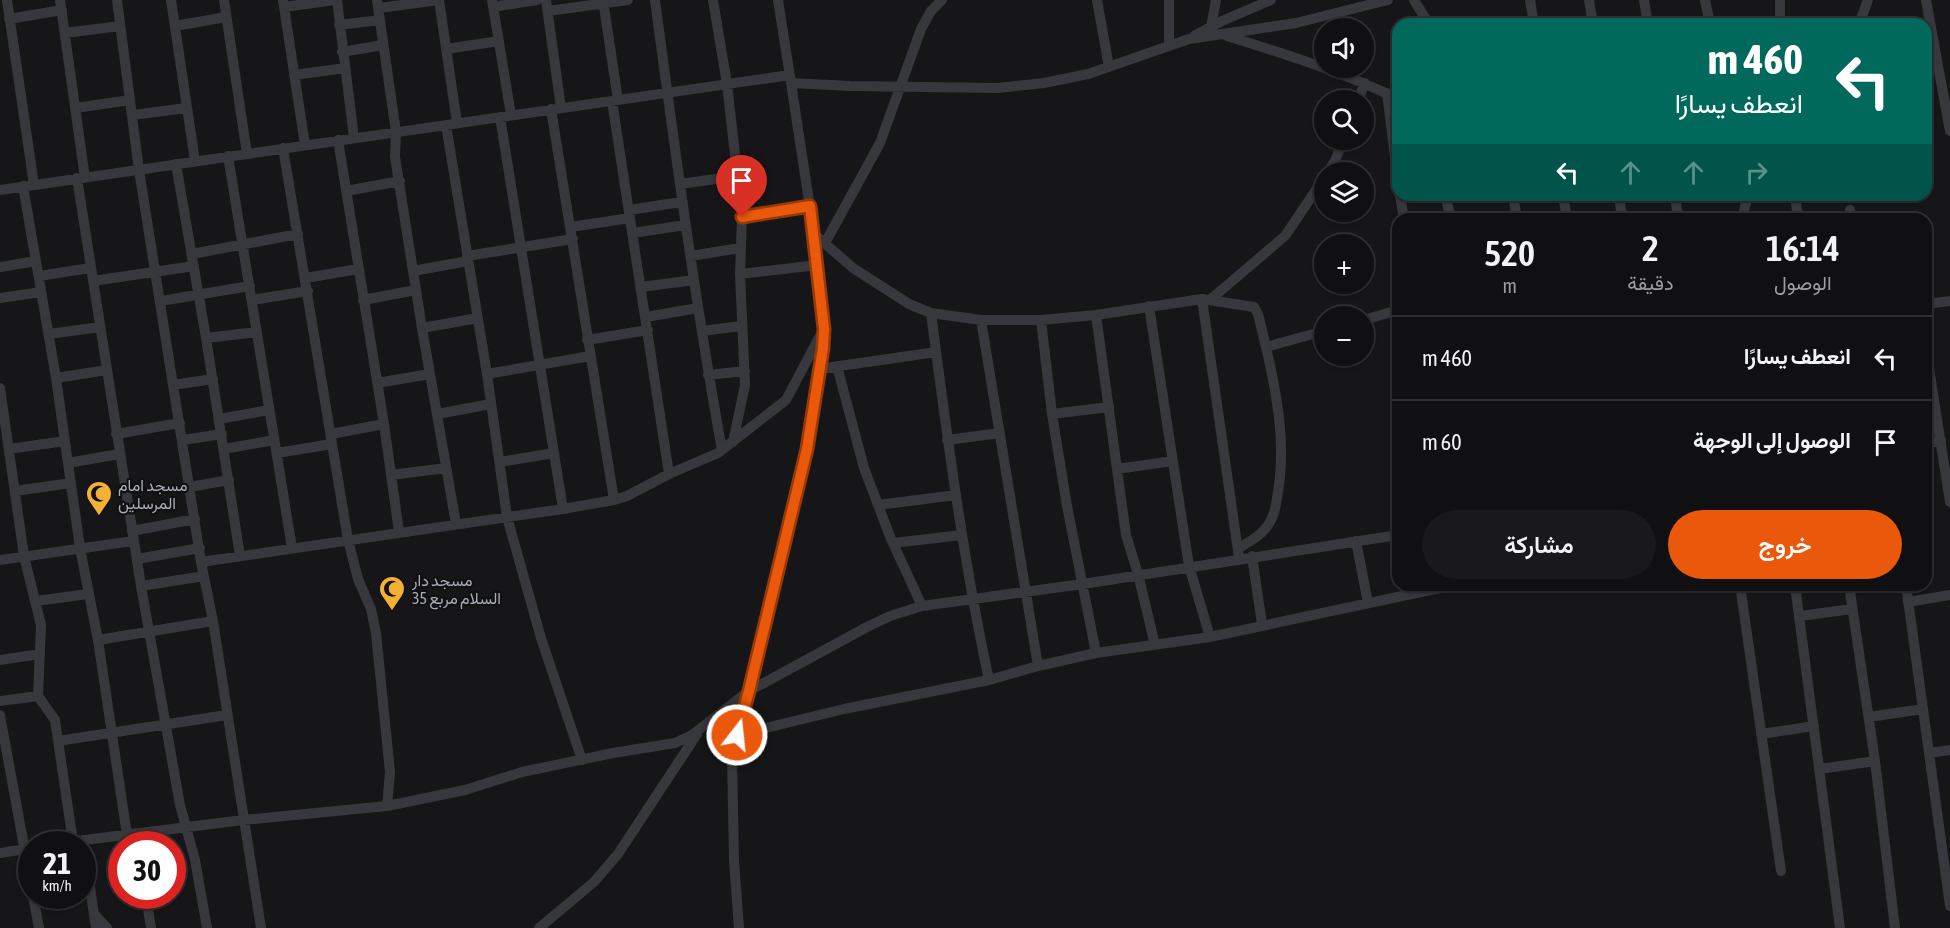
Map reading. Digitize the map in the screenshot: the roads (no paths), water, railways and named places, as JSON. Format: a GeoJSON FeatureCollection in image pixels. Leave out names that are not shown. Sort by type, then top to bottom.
{"type":"FeatureCollection","features":[{"type":"Feature","properties":{"kind":"street"},"geometry":{"type":"LineString","coordinates":[[117,0],[139,170],[261,928]]}},
{"type":"Feature","properties":{"kind":"street"},"geometry":{"type":"LineString","coordinates":[[171,0],[195,161]]}},
{"type":"Feature","properties":{"kind":"street"},"geometry":{"type":"LineString","coordinates":[[224,0],[247,154]]}},
{"type":"Feature","properties":{"kind":"street"},"geometry":{"type":"LineString","coordinates":[[305,145],[283,3],[336,0],[354,138]]}},
{"type":"Feature","properties":{"kind":"street"},"geometry":{"type":"LineString","coordinates":[[456,524],[395,157],[396,132],[378,4],[439,0],[446,50],[451,124],[468,259],[507,517],[541,638],[582,760]]}},
{"type":"Feature","properties":{"kind":"street"},"geometry":{"type":"LineString","coordinates":[[537,0],[493,3],[500,41],[505,116],[521,247],[563,509]]}},
{"type":"Feature","properties":{"kind":"street"},"geometry":{"type":"LineString","coordinates":[[614,500],[571,227],[556,109],[547,6],[628,0]]}},
{"type":"Feature","properties":{"kind":"street"},"geometry":{"type":"LineString","coordinates":[[655,0],[681,202],[722,450]]}},
{"type":"Feature","properties":{"kind":"street"},"geometry":{"type":"LineString","coordinates":[[713,0],[727,84],[742,217],[740,274],[745,385],[733,442]]}},
{"type":"Feature","properties":{"kind":"street"},"geometry":{"type":"LineString","coordinates":[[739,928],[734,861],[732,756],[807,449],[824,329],[814,234],[778,0]]}},
{"type":"Feature","properties":{"kind":"street"},"geometry":{"type":"LineString","coordinates":[[825,243],[880,143],[921,28],[942,0]]}},
{"type":"Feature","properties":{"kind":"street"},"geometry":{"type":"LineString","coordinates":[[1097,0],[1109,67]]}},
{"type":"Feature","properties":{"kind":"street"},"geometry":{"type":"LineString","coordinates":[[1169,0],[1169,45]]}},
{"type":"Feature","properties":{"kind":"street"},"geometry":{"type":"LineString","coordinates":[[1211,27],[1216,0]]}},
{"type":"Feature","properties":{"kind":"street"},"geometry":{"type":"LineString","coordinates":[[1189,39],[1249,5],[1271,0]]}},
{"type":"Feature","properties":{"kind":"street"},"geometry":{"type":"LineString","coordinates":[[0,190],[727,84],[790,79],[901,87],[998,88],[1044,83],[1088,74],[1189,39],[1296,23],[1388,0]]}},
{"type":"Feature","properties":{"kind":"street"},"geometry":{"type":"LineString","coordinates":[[1414,0],[1426,18]]}},
{"type":"Feature","properties":{"kind":"street"},"geometry":{"type":"LineString","coordinates":[[1530,0],[1533,18]]}},
{"type":"Feature","properties":{"kind":"street"},"geometry":{"type":"LineString","coordinates":[[1589,0],[1592,18]]}},
{"type":"Feature","properties":{"kind":"street"},"geometry":{"type":"LineString","coordinates":[[1644,0],[1647,18]]}},
{"type":"Feature","properties":{"kind":"street"},"geometry":{"type":"LineString","coordinates":[[1706,0],[1709,18]]}},
{"type":"Feature","properties":{"kind":"street"},"geometry":{"type":"LineString","coordinates":[[1780,0],[1780,18]]}},
{"type":"Feature","properties":{"kind":"street"},"geometry":{"type":"LineString","coordinates":[[1861,18],[1868,0]]}},
{"type":"Feature","properties":{"kind":"street"},"geometry":{"type":"LineString","coordinates":[[1926,0],[1930,18]]}},
{"type":"Feature","properties":{"kind":"street"},"geometry":{"type":"LineString","coordinates":[[603,2],[630,214],[669,474]]}},
{"type":"Feature","properties":{"kind":"street"},"geometry":{"type":"LineString","coordinates":[[5,5],[9,19],[36,261],[56,378],[80,548],[98,640],[111,732],[132,831]]}},
{"type":"Feature","properties":{"kind":"street"},"geometry":{"type":"LineString","coordinates":[[9,19],[61,5],[75,108],[90,268],[119,454],[180,805],[195,860],[207,928]]}},
{"type":"Feature","properties":{"kind":"street"},"geometry":{"type":"LineString","coordinates":[[175,26],[226,17]]}},
{"type":"Feature","properties":{"kind":"street"},"geometry":{"type":"LineString","coordinates":[[339,25],[380,20]]}},
{"type":"Feature","properties":{"kind":"street"},"geometry":{"type":"LineString","coordinates":[[1932,25],[1945,78],[1950,131]]}},
{"type":"Feature","properties":{"kind":"street"},"geometry":{"type":"LineString","coordinates":[[65,33],[120,26]]}},
{"type":"Feature","properties":{"kind":"street"},"geometry":{"type":"LineString","coordinates":[[1224,35],[1365,82],[1392,96]]}},
{"type":"Feature","properties":{"kind":"street"},"geometry":{"type":"LineString","coordinates":[[446,50],[500,41]]}},
{"type":"Feature","properties":{"kind":"street"},"geometry":{"type":"LineString","coordinates":[[342,52],[383,45]]}},
{"type":"Feature","properties":{"kind":"street"},"geometry":{"type":"LineString","coordinates":[[294,75],[345,68]]}},
{"type":"Feature","properties":{"kind":"street"},"geometry":{"type":"LineString","coordinates":[[1362,90],[1365,82]]}},
{"type":"Feature","properties":{"kind":"street"},"geometry":{"type":"LineString","coordinates":[[1387,93],[1392,133]]}},
{"type":"Feature","properties":{"kind":"street"},"geometry":{"type":"LineString","coordinates":[[75,108],[130,100]]}},
{"type":"Feature","properties":{"kind":"street"},"geometry":{"type":"LineString","coordinates":[[133,115],[186,108]]}},
{"type":"Feature","properties":{"kind":"street"},"geometry":{"type":"LineString","coordinates":[[338,140],[399,532]]}},
{"type":"Feature","properties":{"kind":"street"},"geometry":{"type":"LineString","coordinates":[[283,148],[348,540],[358,579],[371,609],[376,633],[390,772],[387,806]]}},
{"type":"Feature","properties":{"kind":"street"},"geometry":{"type":"LineString","coordinates":[[228,156],[292,548]]}},
{"type":"Feature","properties":{"kind":"street"},"geometry":{"type":"LineString","coordinates":[[176,164],[222,434],[240,556]]}},
{"type":"Feature","properties":{"kind":"street"},"geometry":{"type":"LineString","coordinates":[[680,184],[737,176]]}},
{"type":"Feature","properties":{"kind":"street"},"geometry":{"type":"LineString","coordinates":[[346,191],[400,182]]}},
{"type":"Feature","properties":{"kind":"street"},"geometry":{"type":"LineString","coordinates":[[1207,299],[1285,236],[1314,193]]}},
{"type":"Feature","properties":{"kind":"street"},"geometry":{"type":"LineString","coordinates":[[571,227],[681,202]]}},
{"type":"Feature","properties":{"kind":"street"},"geometry":{"type":"LineString","coordinates":[[742,217],[810,206]]}},
{"type":"Feature","properties":{"kind":"street"},"geometry":{"type":"LineString","coordinates":[[633,233],[685,225]]}},
{"type":"Feature","properties":{"kind":"street"},"geometry":{"type":"LineString","coordinates":[[192,254],[298,234]]}},
{"type":"Feature","properties":{"kind":"street"},"geometry":{"type":"LineString","coordinates":[[814,234],[853,268],[909,304],[931,313],[981,320],[1041,320],[1096,315],[1207,299],[1254,307],[1258,314],[1275,389],[1281,427],[1282,469],[1273,518],[1264,531],[1239,554]]}},
{"type":"Feature","properties":{"kind":"street"},"geometry":{"type":"LineString","coordinates":[[413,271],[521,247],[573,239]]}},
{"type":"Feature","properties":{"kind":"street"},"geometry":{"type":"LineString","coordinates":[[691,256],[740,248]]}},
{"type":"Feature","properties":{"kind":"street"},"geometry":{"type":"LineString","coordinates":[[0,267],[36,261]]}},
{"type":"Feature","properties":{"kind":"street"},"geometry":{"type":"LineString","coordinates":[[740,274],[818,265]]}},
{"type":"Feature","properties":{"kind":"street"},"geometry":{"type":"LineString","coordinates":[[93,281],[194,266]]}},
{"type":"Feature","properties":{"kind":"street"},"geometry":{"type":"LineString","coordinates":[[39,276],[90,268]]}},
{"type":"Feature","properties":{"kind":"street"},"geometry":{"type":"LineString","coordinates":[[306,278],[358,269]]}},
{"type":"Feature","properties":{"kind":"street"},"geometry":{"type":"LineString","coordinates":[[641,287],[694,280]]}},
{"type":"Feature","properties":{"kind":"street"},"geometry":{"type":"LineString","coordinates":[[161,301],[250,286]]}},
{"type":"Feature","properties":{"kind":"street"},"geometry":{"type":"LineString","coordinates":[[252,300],[308,291]]}},
{"type":"Feature","properties":{"kind":"street"},"geometry":{"type":"LineString","coordinates":[[363,300],[416,291]]}},
{"type":"Feature","properties":{"kind":"street"},"geometry":{"type":"LineString","coordinates":[[0,298],[41,292]]}},
{"type":"Feature","properties":{"kind":"street"},"geometry":{"type":"LineString","coordinates":[[1207,299],[1239,554]]}},
{"type":"Feature","properties":{"kind":"street"},"geometry":{"type":"LineString","coordinates":[[1932,303],[1950,301]]}},
{"type":"Feature","properties":{"kind":"street"},"geometry":{"type":"LineString","coordinates":[[1149,306],[1189,566],[1210,637]]}},
{"type":"Feature","properties":{"kind":"street"},"geometry":{"type":"LineString","coordinates":[[646,317],[698,308]]}},
{"type":"Feature","properties":{"kind":"street"},"geometry":{"type":"LineString","coordinates":[[1374,317],[1392,312]]}},
{"type":"Feature","properties":{"kind":"street"},"geometry":{"type":"LineString","coordinates":[[931,313],[947,440],[972,599],[988,680]]}},
{"type":"Feature","properties":{"kind":"street"},"geometry":{"type":"LineString","coordinates":[[1096,315],[1126,535],[1155,645]]}},
{"type":"Feature","properties":{"kind":"street"},"geometry":{"type":"LineString","coordinates":[[422,328],[478,318]]}},
{"type":"Feature","properties":{"kind":"street"},"geometry":{"type":"LineString","coordinates":[[981,320],[1038,666]]}},
{"type":"Feature","properties":{"kind":"street"},"geometry":{"type":"LineString","coordinates":[[1041,320],[1052,414],[1067,506],[1096,653]]}},
{"type":"Feature","properties":{"kind":"street"},"geometry":{"type":"LineString","coordinates":[[702,331],[741,326]]}},
{"type":"Feature","properties":{"kind":"street"},"geometry":{"type":"LineString","coordinates":[[49,334],[100,327]]}},
{"type":"Feature","properties":{"kind":"street"},"geometry":{"type":"LineString","coordinates":[[201,562],[614,500],[722,450],[786,400],[824,329]]}},
{"type":"Feature","properties":{"kind":"street"},"geometry":{"type":"LineString","coordinates":[[587,340],[648,330]]}},
{"type":"Feature","properties":{"kind":"street"},"geometry":{"type":"LineString","coordinates":[[206,338],[257,332]]}},
{"type":"Feature","properties":{"kind":"street"},"geometry":{"type":"LineString","coordinates":[[1266,347],[1314,334]]}},
{"type":"Feature","properties":{"kind":"street"},"geometry":{"type":"LineString","coordinates":[[819,369],[936,352]]}},
{"type":"Feature","properties":{"kind":"street"},"geometry":{"type":"LineString","coordinates":[[487,374],[590,356]]}},
{"type":"Feature","properties":{"kind":"street"},"geometry":{"type":"LineString","coordinates":[[837,366],[861,458],[893,543],[922,606]]}},
{"type":"Feature","properties":{"kind":"street"},"geometry":{"type":"LineString","coordinates":[[56,378],[107,370]]}},
{"type":"Feature","properties":{"kind":"street"},"geometry":{"type":"LineString","coordinates":[[708,375],[745,371]]}},
{"type":"Feature","properties":{"kind":"street"},"geometry":{"type":"LineString","coordinates":[[377,383],[430,374]]}},
{"type":"Feature","properties":{"kind":"street"},"geometry":{"type":"LineString","coordinates":[[173,385],[213,379]]}},
{"type":"Feature","properties":{"kind":"street"},"geometry":{"type":"LineString","coordinates":[[0,388],[6,454],[15,491],[24,556],[36,601],[42,638],[37,684],[38,696],[54,720],[76,831]]}},
{"type":"Feature","properties":{"kind":"street"},"geometry":{"type":"LineString","coordinates":[[437,414],[491,404]]}},
{"type":"Feature","properties":{"kind":"street"},"geometry":{"type":"LineString","coordinates":[[1932,405],[1941,440],[1950,502]]}},
{"type":"Feature","properties":{"kind":"street"},"geometry":{"type":"LineString","coordinates":[[1052,414],[1109,407]]}},
{"type":"Feature","properties":{"kind":"street"},"geometry":{"type":"LineString","coordinates":[[219,418],[269,410]]}},
{"type":"Feature","properties":{"kind":"street"},"geometry":{"type":"LineString","coordinates":[[116,434],[180,423]]}},
{"type":"Feature","properties":{"kind":"street"},"geometry":{"type":"LineString","coordinates":[[276,453],[384,424]]}},
{"type":"Feature","properties":{"kind":"street"},"geometry":{"type":"LineString","coordinates":[[183,440],[222,434]]}},
{"type":"Feature","properties":{"kind":"street"},"geometry":{"type":"LineString","coordinates":[[947,440],[1000,434]]}},
{"type":"Feature","properties":{"kind":"street"},"geometry":{"type":"LineString","coordinates":[[224,449],[274,440]]}},
{"type":"Feature","properties":{"kind":"street"},"geometry":{"type":"LineString","coordinates":[[1932,442],[1941,440]]}},
{"type":"Feature","properties":{"kind":"street"},"geometry":{"type":"LineString","coordinates":[[6,454],[65,441]]}},
{"type":"Feature","properties":{"kind":"street"},"geometry":{"type":"LineString","coordinates":[[500,462],[555,453]]}},
{"type":"Feature","properties":{"kind":"street"},"geometry":{"type":"LineString","coordinates":[[68,463],[119,454]]}},
{"type":"Feature","properties":{"kind":"street"},"geometry":{"type":"LineString","coordinates":[[1117,469],[1173,461]]}},
{"type":"Feature","properties":{"kind":"street"},"geometry":{"type":"LineString","coordinates":[[391,476],[446,468]]}},
{"type":"Feature","properties":{"kind":"street"},"geometry":{"type":"LineString","coordinates":[[190,487],[229,480]]}},
{"type":"Feature","properties":{"kind":"street"},"geometry":{"type":"LineString","coordinates":[[15,491],[71,483]]}},
{"type":"Feature","properties":{"kind":"street"},"geometry":{"type":"LineString","coordinates":[[878,505],[956,495]]}},
{"type":"Feature","properties":{"kind":"street"},"geometry":{"type":"LineString","coordinates":[[0,560],[80,548],[195,519]]}},
{"type":"Feature","properties":{"kind":"street"},"geometry":{"type":"LineString","coordinates":[[893,543],[962,535]]}},
{"type":"Feature","properties":{"kind":"street"},"geometry":{"type":"LineString","coordinates":[[167,831],[243,820],[387,806],[465,790],[522,772],[675,743],[685,739],[749,691],[867,627],[890,616],[922,606],[1083,584],[1189,566],[1239,554],[1252,556],[1392,536]]}},
{"type":"Feature","properties":{"kind":"street"},"geometry":{"type":"LineString","coordinates":[[1356,541],[1368,603]]}},
{"type":"Feature","properties":{"kind":"street"},"geometry":{"type":"LineString","coordinates":[[137,559],[200,548]]}},
{"type":"Feature","properties":{"kind":"street"},"geometry":{"type":"LineString","coordinates":[[1252,556],[1262,624]]}},
{"type":"Feature","properties":{"kind":"street"},"geometry":{"type":"LineString","coordinates":[[141,586],[204,576]]}},
{"type":"Feature","properties":{"kind":"street"},"geometry":{"type":"LineString","coordinates":[[737,735],[844,709],[988,680],[1096,653],[1210,637],[1262,624],[1425,591]]}},
{"type":"Feature","properties":{"kind":"street"},"geometry":{"type":"LineString","coordinates":[[1741,591],[1781,871]]}},
{"type":"Feature","properties":{"kind":"street"},"geometry":{"type":"LineString","coordinates":[[1796,591],[1840,928]]}},
{"type":"Feature","properties":{"kind":"street"},"geometry":{"type":"LineString","coordinates":[[1850,591],[1875,761],[1895,928]]}},
{"type":"Feature","properties":{"kind":"street"},"geometry":{"type":"LineString","coordinates":[[1907,591],[1950,906]]}},
{"type":"Feature","properties":{"kind":"street"},"geometry":{"type":"LineString","coordinates":[[36,601],[88,594]]}},
{"type":"Feature","properties":{"kind":"street"},"geometry":{"type":"LineString","coordinates":[[1908,602],[1950,595]]}},
{"type":"Feature","properties":{"kind":"street"},"geometry":{"type":"LineString","coordinates":[[1800,616],[1852,609]]}},
{"type":"Feature","properties":{"kind":"street"},"geometry":{"type":"LineString","coordinates":[[98,640],[213,621]]}},
{"type":"Feature","properties":{"kind":"street"},"geometry":{"type":"LineString","coordinates":[[0,660],[40,654]]}},
{"type":"Feature","properties":{"kind":"street"},"geometry":{"type":"LineString","coordinates":[[0,701],[38,696]]}},
{"type":"Feature","properties":{"kind":"street"},"geometry":{"type":"LineString","coordinates":[[1869,717],[1923,709]]}},
{"type":"Feature","properties":{"kind":"street"},"geometry":{"type":"LineString","coordinates":[[0,715],[3,749],[23,831]]}},
{"type":"Feature","properties":{"kind":"street"},"geometry":{"type":"LineString","coordinates":[[58,741],[227,715]]}},
{"type":"Feature","properties":{"kind":"street"},"geometry":{"type":"LineString","coordinates":[[540,928],[594,882],[618,854],[702,726]]}},
{"type":"Feature","properties":{"kind":"street"},"geometry":{"type":"LineString","coordinates":[[1761,734],[1814,726]]}},
{"type":"Feature","properties":{"kind":"street"},"geometry":{"type":"LineString","coordinates":[[1929,753],[1950,750]]}},
{"type":"Feature","properties":{"kind":"street"},"geometry":{"type":"LineString","coordinates":[[1820,769],[1875,761]]}},
{"type":"Feature","properties":{"kind":"street"},"geometry":{"type":"LineString","coordinates":[[0,853],[18,850]]}},
{"type":"Feature","properties":{"kind":"street"},"geometry":{"type":"LineString","coordinates":[[35,909],[39,928]]}},
{"type":"Feature","properties":{"kind":"street"},"geometry":{"type":"LineString","coordinates":[[93,909],[96,928]]}},
{"type":"Feature","properties":{"kind":"street"},"geometry":{"type":"LineString","coordinates":[[148,909],[151,928]]}},
{"type":"Feature","properties":{"kind":"street"},"geometry":{"type":"LineString","coordinates":[[94,914],[107,928]]}},
{"type":"Feature","properties":{"kind":"place","name":"مسجد امام المرسلين"},"geometry":{"type":"Point","coordinates":[99,517]}},
{"type":"Feature","properties":{"kind":"place","name":"مسجد دار السلام مربع 35"},"geometry":{"type":"Point","coordinates":[392,612]}}]}
